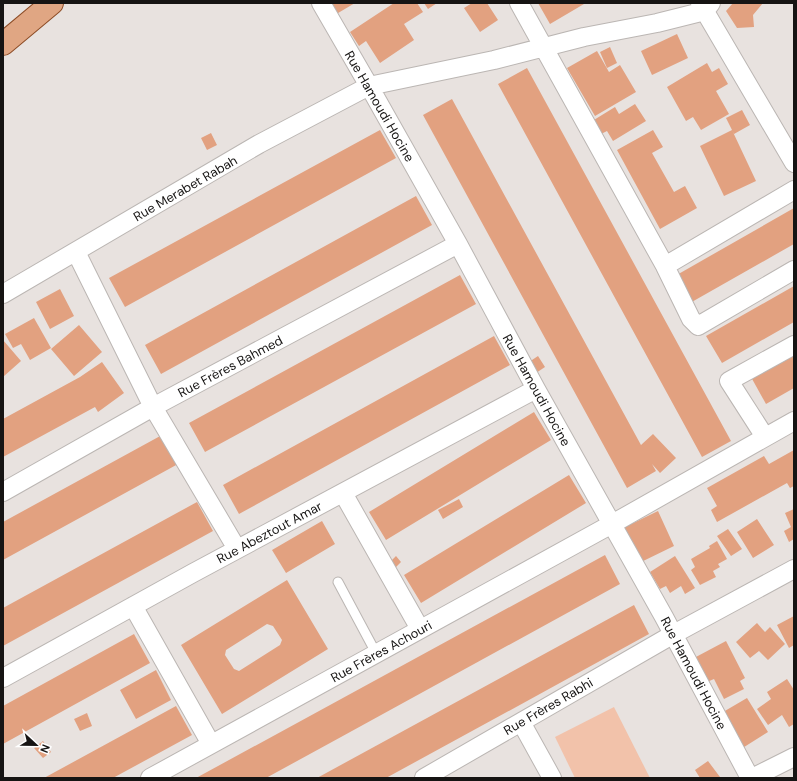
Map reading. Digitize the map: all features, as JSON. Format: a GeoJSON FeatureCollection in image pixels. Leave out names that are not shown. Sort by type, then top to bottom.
{"type":"FeatureCollection","features":[{"type":"Feature","properties":{"kind":"main road"},"geometry":{"type":"LineString","coordinates":[[3,40],[39,3]]}},
{"type":"Feature","properties":{"kind":"main road"},"geometry":{"type":"LineString","coordinates":[[3,44],[52,3]]}},
{"type":"Feature","properties":{"kind":"street","name":"Rue Hamoudi Hocine"},"geometry":{"type":"LineString","coordinates":[[321,3],[370,86],[458,244],[536,389],[612,524],[751,778]]}},
{"type":"Feature","properties":{"kind":"street"},"geometry":{"type":"LineString","coordinates":[[519,3],[665,266],[691,319],[698,326],[794,270]]}},
{"type":"Feature","properties":{"kind":"street","name":"Rue Merabet Rabah"},"geometry":{"type":"LineString","coordinates":[[3,294],[259,144],[370,86],[494,60],[584,37],[657,23],[705,6]]}},
{"type":"Feature","properties":{"kind":"street"},"geometry":{"type":"LineString","coordinates":[[705,6],[794,163]]}},
{"type":"Feature","properties":{"kind":"street"},"geometry":{"type":"LineString","coordinates":[[665,266],[794,190]]}},
{"type":"Feature","properties":{"kind":"street","name":"Rue Frères Bahmed"},"geometry":{"type":"LineString","coordinates":[[3,492],[153,407],[458,244]]}},
{"type":"Feature","properties":{"kind":"street"},"geometry":{"type":"LineString","coordinates":[[76,252],[153,407],[236,549]]}},
{"type":"Feature","properties":{"kind":"street"},"geometry":{"type":"LineString","coordinates":[[765,437],[729,381],[794,344]]}},
{"type":"Feature","properties":{"kind":"street","name":"Rue Abeztout Amar"},"geometry":{"type":"LineString","coordinates":[[3,678],[236,549],[536,389]]}},
{"type":"Feature","properties":{"kind":"street","name":"Rue Frères Achouri"},"geometry":{"type":"LineString","coordinates":[[150,778],[612,524],[794,421]]}},
{"type":"Feature","properties":{"kind":"street"},"geometry":{"type":"LineString","coordinates":[[343,493],[420,629]]}},
{"type":"Feature","properties":{"kind":"street","name":"Rue Frères Rabhi"},"geometry":{"type":"LineString","coordinates":[[424,778],[672,635],[794,569]]}},
{"type":"Feature","properties":{"kind":"street"},"geometry":{"type":"LineString","coordinates":[[133,606],[211,744]]}},
{"type":"Feature","properties":{"kind":"street"},"geometry":{"type":"LineString","coordinates":[[521,722],[552,778]]}},
{"type":"Feature","properties":{"kind":"street"},"geometry":{"type":"LineString","coordinates":[[751,778],[794,757]]}},
{"type":"Feature","properties":{"kind":"lane"},"geometry":{"type":"LineString","coordinates":[[338,582],[376,653]]}},
{"type":"Feature","properties":{"kind":"shaded area"},"geometry":{"type":"Polygon","coordinates":[[[614,707],[650,778],[575,778],[555,737],[614,707]]]}},
{"type":"Feature","properties":{"kind":"building"},"geometry":{"type":"Polygon","coordinates":[[[325,3],[355,3],[333,16],[325,3]]]}},
{"type":"Feature","properties":{"kind":"building"},"geometry":{"type":"Polygon","coordinates":[[[394,3],[417,3],[423,12],[404,24],[414,40],[380,63],[366,41],[359,46],[350,32],[394,3]]]}},
{"type":"Feature","properties":{"kind":"building"},"geometry":{"type":"Polygon","coordinates":[[[424,3],[437,3],[428,9],[424,3]]]}},
{"type":"Feature","properties":{"kind":"building"},"geometry":{"type":"Polygon","coordinates":[[[472,3],[487,3],[498,20],[480,32],[464,8],[472,3]]]}},
{"type":"Feature","properties":{"kind":"building"},"geometry":{"type":"Polygon","coordinates":[[[538,3],[583,3],[584,4],[550,24],[538,3]]]}},
{"type":"Feature","properties":{"kind":"building"},"geometry":{"type":"Polygon","coordinates":[[[733,3],[763,3],[753,15],[754,27],[737,28],[726,11],[733,3]]]}},
{"type":"Feature","properties":{"kind":"building"},"geometry":{"type":"Polygon","coordinates":[[[677,34],[688,58],[652,75],[641,51],[677,34]]]}},
{"type":"Feature","properties":{"kind":"building"},"geometry":{"type":"Polygon","coordinates":[[[610,47],[617,63],[607,68],[600,52],[610,47]]]}},
{"type":"Feature","properties":{"kind":"building"},"geometry":{"type":"Polygon","coordinates":[[[597,51],[609,72],[620,65],[636,92],[595,116],[567,68],[597,51]]]}},
{"type":"Feature","properties":{"kind":"building"},"geometry":{"type":"Polygon","coordinates":[[[707,63],[712,72],[719,68],[728,84],[716,91],[729,114],[701,130],[693,117],[686,121],[667,87],[707,63]]]}},
{"type":"Feature","properties":{"kind":"building"},"geometry":{"type":"Polygon","coordinates":[[[527,68],[731,441],[702,457],[498,84],[527,68]]]}},
{"type":"Feature","properties":{"kind":"building"},"geometry":{"type":"Polygon","coordinates":[[[452,99],[641,445],[653,434],[676,458],[660,473],[652,464],[656,471],[627,488],[423,115],[452,99]]]}},
{"type":"Feature","properties":{"kind":"building"},"geometry":{"type":"Polygon","coordinates":[[[635,104],[646,121],[613,141],[607,131],[597,136],[589,123],[615,107],[619,114],[635,104]]]}},
{"type":"Feature","properties":{"kind":"building"},"geometry":{"type":"Polygon","coordinates":[[[742,110],[750,125],[734,134],[726,118],[742,110]]]}},
{"type":"Feature","properties":{"kind":"building"},"geometry":{"type":"Polygon","coordinates":[[[380,130],[396,158],[125,307],[109,278],[380,130]]]}},
{"type":"Feature","properties":{"kind":"building"},"geometry":{"type":"Polygon","coordinates":[[[653,130],[663,147],[652,153],[674,192],[685,186],[697,208],[660,229],[617,150],[653,130]]]}},
{"type":"Feature","properties":{"kind":"building"},"geometry":{"type":"Polygon","coordinates":[[[732,130],[756,181],[724,196],[700,146],[732,130]]]}},
{"type":"Feature","properties":{"kind":"building"},"geometry":{"type":"Polygon","coordinates":[[[211,133],[217,145],[207,150],[201,138],[211,133]]]}},
{"type":"Feature","properties":{"kind":"building"},"geometry":{"type":"Polygon","coordinates":[[[416,196],[432,225],[161,374],[145,345],[416,196]]]}},
{"type":"Feature","properties":{"kind":"building"},"geometry":{"type":"Polygon","coordinates":[[[794,208],[794,244],[690,303],[675,276],[794,208]]]}},
{"type":"Feature","properties":{"kind":"building"},"geometry":{"type":"Polygon","coordinates":[[[460,275],[476,304],[205,452],[189,423],[460,275]]]}},
{"type":"Feature","properties":{"kind":"building"},"geometry":{"type":"Polygon","coordinates":[[[794,286],[794,322],[722,363],[706,336],[794,286]]]}},
{"type":"Feature","properties":{"kind":"building"},"geometry":{"type":"Polygon","coordinates":[[[60,289],[74,316],[50,329],[36,302],[60,289]]]}},
{"type":"Feature","properties":{"kind":"building"},"geometry":{"type":"Polygon","coordinates":[[[34,318],[51,348],[30,360],[21,344],[13,348],[5,334],[34,318]]]}},
{"type":"Feature","properties":{"kind":"building"},"geometry":{"type":"Polygon","coordinates":[[[79,325],[102,352],[74,376],[51,349],[79,325]]]}},
{"type":"Feature","properties":{"kind":"building"},"geometry":{"type":"Polygon","coordinates":[[[494,336],[510,365],[239,514],[223,485],[494,336]]]}},
{"type":"Feature","properties":{"kind":"building"},"geometry":{"type":"Polygon","coordinates":[[[3,340],[21,361],[3,377],[3,340]]]}},
{"type":"Feature","properties":{"kind":"building"},"geometry":{"type":"Polygon","coordinates":[[[794,352],[794,388],[766,404],[751,377],[794,352]]]}},
{"type":"Feature","properties":{"kind":"building"},"geometry":{"type":"Polygon","coordinates":[[[538,356],[545,367],[533,375],[526,364],[538,356]]]}},
{"type":"Feature","properties":{"kind":"building"},"geometry":{"type":"Polygon","coordinates":[[[102,362],[124,393],[98,412],[95,407],[3,457],[3,419],[80,377],[102,362]]]}},
{"type":"Feature","properties":{"kind":"building"},"geometry":{"type":"Polygon","coordinates":[[[534,412],[551,440],[386,540],[369,512],[534,412]]]}},
{"type":"Feature","properties":{"kind":"building"},"geometry":{"type":"Polygon","coordinates":[[[162,435],[178,464],[3,560],[3,522],[162,435]]]}},
{"type":"Feature","properties":{"kind":"building"},"geometry":{"type":"Polygon","coordinates":[[[794,450],[794,486],[790,488],[787,483],[717,522],[711,510],[717,506],[707,488],[764,456],[769,464],[794,450]]]}},
{"type":"Feature","properties":{"kind":"building"},"geometry":{"type":"Polygon","coordinates":[[[569,475],[586,503],[421,603],[404,575],[569,475]]]}},
{"type":"Feature","properties":{"kind":"building"},"geometry":{"type":"Polygon","coordinates":[[[459,499],[463,507],[443,519],[438,510],[459,499]]]}},
{"type":"Feature","properties":{"kind":"building"},"geometry":{"type":"Polygon","coordinates":[[[197,502],[213,531],[3,646],[3,608],[197,502]]]}},
{"type":"Feature","properties":{"kind":"building"},"geometry":{"type":"Polygon","coordinates":[[[794,509],[794,539],[789,542],[784,531],[791,527],[785,513],[794,509]]]}},
{"type":"Feature","properties":{"kind":"building"},"geometry":{"type":"Polygon","coordinates":[[[658,511],[674,546],[635,565],[619,530],[658,511]]]}},
{"type":"Feature","properties":{"kind":"building"},"geometry":{"type":"Polygon","coordinates":[[[757,519],[774,545],[753,558],[737,532],[757,519]]]}},
{"type":"Feature","properties":{"kind":"building"},"geometry":{"type":"Polygon","coordinates":[[[322,521],[335,544],[286,573],[272,550],[322,521]]]}},
{"type":"Feature","properties":{"kind":"building"},"geometry":{"type":"Polygon","coordinates":[[[728,529],[742,549],[731,556],[717,536],[728,529]]]}},
{"type":"Feature","properties":{"kind":"building"},"geometry":{"type":"Polygon","coordinates":[[[717,541],[727,559],[718,564],[720,567],[713,571],[716,577],[700,585],[691,570],[695,567],[691,559],[710,548],[709,546],[717,541]]]}},
{"type":"Feature","properties":{"kind":"building"},"geometry":{"type":"Polygon","coordinates":[[[605,555],[620,584],[266,778],[196,778],[605,555]]]}},
{"type":"Feature","properties":{"kind":"building"},"geometry":{"type":"Polygon","coordinates":[[[396,556],[401,562],[394,569],[389,563],[396,556]]]}},
{"type":"Feature","properties":{"kind":"building"},"geometry":{"type":"Polygon","coordinates":[[[675,556],[695,588],[685,594],[681,586],[670,593],[666,586],[660,589],[650,572],[675,556]]]}},
{"type":"Feature","properties":{"kind":"building"},"geometry":{"type":"Polygon","coordinates":[[[287,580],[328,649],[222,714],[181,645],[287,580]],[[267,624],[226,650],[225,655],[234,669],[239,671],[280,645],[282,640],[273,626],[267,624]]]}},
{"type":"Feature","properties":{"kind":"building"},"geometry":{"type":"Polygon","coordinates":[[[634,605],[649,634],[386,778],[317,778],[634,605]]]}},
{"type":"Feature","properties":{"kind":"building"},"geometry":{"type":"Polygon","coordinates":[[[794,616],[794,645],[789,648],[777,625],[794,616]]]}},
{"type":"Feature","properties":{"kind":"building"},"geometry":{"type":"Polygon","coordinates":[[[757,623],[765,632],[770,627],[785,644],[768,660],[759,651],[750,658],[736,642],[757,623]]]}},
{"type":"Feature","properties":{"kind":"building"},"geometry":{"type":"Polygon","coordinates":[[[134,634],[150,663],[3,744],[3,706],[134,634]]]}},
{"type":"Feature","properties":{"kind":"building"},"geometry":{"type":"Polygon","coordinates":[[[726,641],[745,678],[740,681],[744,689],[724,699],[714,679],[707,682],[694,658],[726,641]]]}},
{"type":"Feature","properties":{"kind":"building"},"geometry":{"type":"Polygon","coordinates":[[[156,670],[171,700],[136,719],[120,690],[156,670]]]}},
{"type":"Feature","properties":{"kind":"building"},"geometry":{"type":"Polygon","coordinates":[[[787,679],[794,690],[794,724],[789,727],[782,715],[768,725],[757,709],[771,699],[767,692],[787,679]]]}},
{"type":"Feature","properties":{"kind":"building"},"geometry":{"type":"Polygon","coordinates":[[[747,698],[768,732],[741,749],[718,715],[747,698]]]}},
{"type":"Feature","properties":{"kind":"building"},"geometry":{"type":"Polygon","coordinates":[[[176,706],[192,735],[113,778],[44,778],[176,706]]]}},
{"type":"Feature","properties":{"kind":"building"},"geometry":{"type":"Polygon","coordinates":[[[87,713],[92,726],[80,731],[74,719],[87,713]]]}},
{"type":"Feature","properties":{"kind":"building"},"geometry":{"type":"Polygon","coordinates":[[[43,741],[51,752],[43,758],[34,748],[43,741]]]}},
{"type":"Feature","properties":{"kind":"building"},"geometry":{"type":"Polygon","coordinates":[[[708,761],[720,777],[719,778],[700,778],[695,770],[708,761]]]}}]}
